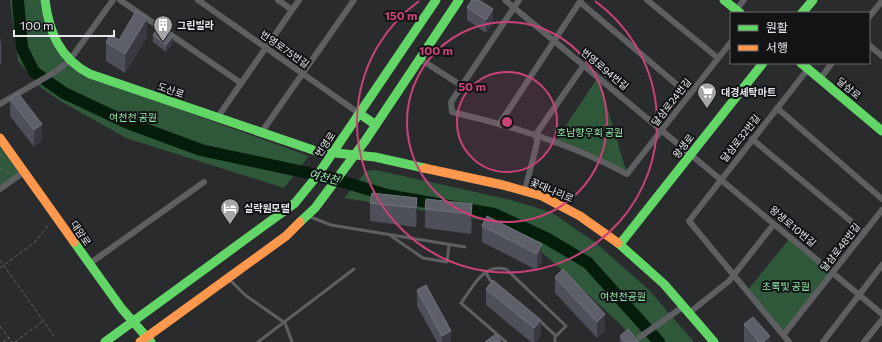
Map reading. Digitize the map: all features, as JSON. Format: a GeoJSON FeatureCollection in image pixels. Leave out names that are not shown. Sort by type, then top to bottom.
{"type":"FeatureCollection","features":[{"type":"Feature","properties":{"kind":"main road","name":"도산로"},"geometry":{"type":"LineString","coordinates":[[45,0],[46,14],[52,35],[59,49],[69,61],[90,74],[330,157]]}},
{"type":"Feature","properties":{"kind":"main road","name":"번영로"},"geometry":{"type":"LineString","coordinates":[[105,342],[274,220],[305,191],[360,114],[436,0]]}},
{"type":"Feature","properties":{"kind":"main road"},"geometry":{"type":"LineString","coordinates":[[146,340],[286,236],[308,216],[322,200],[356,154],[459,0]]}},
{"type":"Feature","properties":{"kind":"main road"},"geometry":{"type":"LineString","coordinates":[[724,0],[738,11]]}},
{"type":"Feature","properties":{"kind":"main road"},"geometry":{"type":"LineString","coordinates":[[803,12],[813,0]]}},
{"type":"Feature","properties":{"kind":"main road","name":"왕생로"},"geometry":{"type":"LineString","coordinates":[[620,244],[762,64]]}},
{"type":"Feature","properties":{"kind":"main road","name":"달삼로"},"geometry":{"type":"LineString","coordinates":[[804,66],[882,131]]}},
{"type":"Feature","properties":{"kind":"main road"},"geometry":{"type":"LineString","coordinates":[[360,114],[376,125]]}},
{"type":"Feature","properties":{"kind":"main road","name":"대암로"},"geometry":{"type":"LineString","coordinates":[[0,138],[25,171],[89,264],[146,340]]}},
{"type":"Feature","properties":{"kind":"main road","name":"꽃대나리로"},"geometry":{"type":"LineString","coordinates":[[330,157],[356,154],[375,157],[524,190],[542,196],[580,216],[620,244],[646,267],[687,310],[714,342]]}},
{"type":"Feature","properties":{"kind":"street"},"geometry":{"type":"LineString","coordinates":[[0,104],[55,72],[69,61],[113,0]]}},
{"type":"Feature","properties":{"kind":"street"},"geometry":{"type":"LineString","coordinates":[[120,0],[241,83]]}},
{"type":"Feature","properties":{"kind":"street","name":"번영로75번길"},"geometry":{"type":"LineString","coordinates":[[198,0],[360,114]]}},
{"type":"Feature","properties":{"kind":"street"},"geometry":{"type":"LineString","coordinates":[[278,0],[292,10]]}},
{"type":"Feature","properties":{"kind":"street"},"geometry":{"type":"LineString","coordinates":[[217,118],[299,0]]}},
{"type":"Feature","properties":{"kind":"street"},"geometry":{"type":"LineString","coordinates":[[260,133],[354,0]]}},
{"type":"Feature","properties":{"kind":"street","name":"번영로94번길"},"geometry":{"type":"LineString","coordinates":[[505,0],[555,40],[690,154]]}},
{"type":"Feature","properties":{"kind":"street"},"geometry":{"type":"LineString","coordinates":[[518,0],[451,102],[452,112],[500,123],[536,134]]}},
{"type":"Feature","properties":{"kind":"street"},"geometry":{"type":"LineString","coordinates":[[647,0],[718,58]]}},
{"type":"Feature","properties":{"kind":"street"},"geometry":{"type":"LineString","coordinates":[[738,11],[744,0]]}},
{"type":"Feature","properties":{"kind":"street"},"geometry":{"type":"LineString","coordinates":[[500,123],[580,1],[689,95]]}},
{"type":"Feature","properties":{"kind":"street"},"geometry":{"type":"LineString","coordinates":[[870,17],[882,1]]}},
{"type":"Feature","properties":{"kind":"street","name":"달삼로24번길"},"geometry":{"type":"LineString","coordinates":[[536,134],[605,162],[627,174],[730,43]]}},
{"type":"Feature","properties":{"kind":"street"},"geometry":{"type":"LineString","coordinates":[[870,46],[882,56]]}},
{"type":"Feature","properties":{"kind":"street"},"geometry":{"type":"LineString","coordinates":[[420,59],[462,86]]}},
{"type":"Feature","properties":{"kind":"street"},"geometry":{"type":"LineString","coordinates":[[820,78],[831,64]]}},
{"type":"Feature","properties":{"kind":"street"},"geometry":{"type":"LineString","coordinates":[[524,190],[537,143],[536,134],[584,65]]}},
{"type":"Feature","properties":{"kind":"street","name":"달삼로32번길"},"geometry":{"type":"LineString","coordinates":[[733,274],[689,221],[720,179],[777,108],[804,66]]}},
{"type":"Feature","properties":{"kind":"street"},"geometry":{"type":"LineString","coordinates":[[777,108],[882,199]]}},
{"type":"Feature","properties":{"kind":"street"},"geometry":{"type":"LineString","coordinates":[[752,139],[864,232]]}},
{"type":"Feature","properties":{"kind":"street","name":"왕생로10번길"},"geometry":{"type":"LineString","coordinates":[[690,154],[882,314]]}},
{"type":"Feature","properties":{"kind":"street"},"geometry":{"type":"LineString","coordinates":[[0,189],[25,171]]}},
{"type":"Feature","properties":{"kind":"street"},"geometry":{"type":"LineString","coordinates":[[89,264],[204,182]]}},
{"type":"Feature","properties":{"kind":"street","name":"달삼로48번길"},"geometry":{"type":"LineString","coordinates":[[784,334],[882,210]]}},
{"type":"Feature","properties":{"kind":"street"},"geometry":{"type":"LineString","coordinates":[[638,338],[672,315],[687,310],[729,282],[733,274],[774,224]]}},
{"type":"Feature","properties":{"kind":"street"},"geometry":{"type":"LineString","coordinates":[[823,342],[882,265]]}},
{"type":"Feature","properties":{"kind":"street"},"geometry":{"type":"LineString","coordinates":[[733,274],[784,334],[789,342]]}},
{"type":"Feature","properties":{"kind":"street"},"geometry":{"type":"LineString","coordinates":[[864,342],[882,320]]}},
{"type":"Feature","properties":{"kind":"lane"},"geometry":{"type":"LineString","coordinates":[[308,216],[331,226],[465,247]]}},
{"type":"Feature","properties":{"kind":"lane"},"geometry":{"type":"LineString","coordinates":[[390,235],[423,258],[447,262],[449,245]]}},
{"type":"Feature","properties":{"kind":"lane"},"geometry":{"type":"LineString","coordinates":[[506,342],[461,303],[485,271],[496,267],[506,269],[566,326],[556,336],[555,342]]}},
{"type":"Feature","properties":{"kind":"lane"},"geometry":{"type":"LineString","coordinates":[[258,342],[285,323],[354,269]]}},
{"type":"Feature","properties":{"kind":"lane"},"geometry":{"type":"LineString","coordinates":[[485,271],[495,285]]}},
{"type":"Feature","properties":{"kind":"lane"},"geometry":{"type":"LineString","coordinates":[[228,278],[245,295],[285,323],[292,342]]}},
{"type":"Feature","properties":{"kind":"lane"},"geometry":{"type":"LineString","coordinates":[[536,317],[556,336]]}},
{"type":"Feature","properties":{"kind":"path"},"geometry":{"type":"LineString","coordinates":[[0,153],[8,164]]}},
{"type":"Feature","properties":{"kind":"path"},"geometry":{"type":"LineString","coordinates":[[0,169],[12,174],[12,169]]}},
{"type":"Feature","properties":{"kind":"path"},"geometry":{"type":"LineString","coordinates":[[0,268],[35,242],[56,215]]}},
{"type":"Feature","properties":{"kind":"path"},"geometry":{"type":"LineString","coordinates":[[0,260],[54,336]]}},
{"type":"Feature","properties":{"kind":"path"},"geometry":{"type":"LineString","coordinates":[[15,342],[43,321]]}},
{"type":"Feature","properties":{"kind":"path"},"geometry":{"type":"LineString","coordinates":[[0,326],[12,342]]}},
{"type":"Feature","properties":{"kind":"path"},"geometry":{"type":"LineString","coordinates":[[3,342],[9,338]]}},
{"type":"Feature","properties":{"kind":"green space","name":"여천천 공원"},"geometry":{"type":"Polygon","coordinates":[[[10,0],[44,0],[63,59],[148,98],[309,156],[284,188],[126,138],[62,102],[40,87],[18,61],[10,0]]]}},
{"type":"Feature","properties":{"kind":"green space","name":"호남향우회 공원"},"geometry":{"type":"Polygon","coordinates":[[[598,77],[627,174],[555,142],[598,77]]]}},
{"type":"Feature","properties":{"kind":"green space"},"geometry":{"type":"Polygon","coordinates":[[[0,138],[25,171],[0,189],[0,138]]]}},
{"type":"Feature","properties":{"kind":"green space","name":"여천천공원"},"geometry":{"type":"Polygon","coordinates":[[[376,170],[507,199],[551,212],[596,243],[649,290],[694,342],[636,342],[620,324],[553,262],[507,224],[344,198],[366,171],[376,170]]]}},
{"type":"Feature","properties":{"kind":"green space","name":"초록빛 공원"},"geometry":{"type":"Polygon","coordinates":[[[790,238],[832,273],[784,334],[747,291],[790,238]]]}},
{"type":"Feature","properties":{"kind":"building"},"geometry":{"type":"Polygon","coordinates":[[[472,0],[479,0],[493,9],[486,20],[467,7],[472,0]]]}},
{"type":"Feature","properties":{"kind":"building"},"geometry":{"type":"Polygon","coordinates":[[[136,11],[147,18],[125,54],[106,42],[110,35],[119,40],[136,11]]]}},
{"type":"Feature","properties":{"kind":"building"},"geometry":{"type":"Polygon","coordinates":[[[159,26],[173,36],[166,45],[153,35],[159,26]]]}},
{"type":"Feature","properties":{"kind":"building"},"geometry":{"type":"Polygon","coordinates":[[[18,93],[42,124],[34,130],[10,99],[18,93]]]}},
{"type":"Feature","properties":{"kind":"building"},"geometry":{"type":"Polygon","coordinates":[[[372,193],[417,198],[416,208],[370,203],[372,193]]]}},
{"type":"Feature","properties":{"kind":"building"},"geometry":{"type":"Polygon","coordinates":[[[426,199],[472,204],[471,214],[425,209],[426,199]]]}},
{"type":"Feature","properties":{"kind":"building"},"geometry":{"type":"Polygon","coordinates":[[[487,216],[542,244],[537,254],[482,226],[487,216]]]}},
{"type":"Feature","properties":{"kind":"building"},"geometry":{"type":"Polygon","coordinates":[[[563,269],[605,314],[597,322],[555,277],[563,269]]]}},
{"type":"Feature","properties":{"kind":"building"},"geometry":{"type":"Polygon","coordinates":[[[493,280],[541,320],[534,328],[486,289],[493,280]]]}},
{"type":"Feature","properties":{"kind":"building"},"geometry":{"type":"Polygon","coordinates":[[[426,285],[451,331],[442,336],[417,290],[426,285]]]}},
{"type":"Feature","properties":{"kind":"building"},"geometry":{"type":"Polygon","coordinates":[[[753,317],[770,336],[763,342],[759,342],[744,324],[753,317]]]}},
{"type":"Feature","properties":{"kind":"building"},"geometry":{"type":"Polygon","coordinates":[[[628,329],[639,342],[625,342],[620,336],[628,329]]]}},
{"type":"Feature","properties":{"kind":"building"},"geometry":{"type":"Polygon","coordinates":[[[496,334],[501,342],[485,342],[496,334]]]}},
{"type":"Feature","properties":{"kind":"waterway","name":"여천천"},"geometry":{"type":"LineString","coordinates":[[18,0],[22,48],[34,72],[64,93],[128,123],[201,150],[327,177],[387,195],[494,214],[546,238],[588,263],[659,342]]}},
{"type":"Feature","properties":{"kind":"traffic: fast"},"geometry":{"type":"LineString","coordinates":[[45,0],[53,34],[58,43],[71,61],[90,74],[316,151],[375,157],[424,168]]}},
{"type":"Feature","properties":{"kind":"traffic: fast"},"geometry":{"type":"LineString","coordinates":[[105,342],[295,203],[317,176],[436,0]]}},
{"type":"Feature","properties":{"kind":"traffic: fast"},"geometry":{"type":"LineString","coordinates":[[300,222],[315,208],[365,141],[459,0]]}},
{"type":"Feature","properties":{"kind":"traffic: fast"},"geometry":{"type":"LineString","coordinates":[[724,0],[739,12]]}},
{"type":"Feature","properties":{"kind":"traffic: fast"},"geometry":{"type":"LineString","coordinates":[[803,12],[813,0]]}},
{"type":"Feature","properties":{"kind":"traffic: fast"},"geometry":{"type":"LineString","coordinates":[[620,244],[762,64]]}},
{"type":"Feature","properties":{"kind":"traffic: fast"},"geometry":{"type":"LineString","coordinates":[[802,64],[882,131]]}},
{"type":"Feature","properties":{"kind":"traffic: fast"},"geometry":{"type":"LineString","coordinates":[[360,114],[376,125]]}},
{"type":"Feature","properties":{"kind":"traffic: fast"},"geometry":{"type":"LineString","coordinates":[[74,242],[122,309],[151,342]]}},
{"type":"Feature","properties":{"kind":"traffic: fast"},"geometry":{"type":"LineString","coordinates":[[618,243],[664,284],[714,342]]}},
{"type":"Feature","properties":{"kind":"traffic: slow"},"geometry":{"type":"LineString","coordinates":[[0,138],[74,242]]}},
{"type":"Feature","properties":{"kind":"traffic: slow"},"geometry":{"type":"LineString","coordinates":[[424,168],[503,185],[542,196],[580,216],[618,243]]}},
{"type":"Feature","properties":{"kind":"traffic: slow"},"geometry":{"type":"LineString","coordinates":[[140,342],[286,236],[300,222]]}},
{"type":"Feature","properties":{"kind":"place","name":"그린빌라"},"geometry":{"type":"Point","coordinates":[163,42]}},
{"type":"Feature","properties":{"kind":"place","name":"대경세탁마트"},"geometry":{"type":"Point","coordinates":[707,109]}},
{"type":"Feature","properties":{"kind":"place","name":"실락원모텔"},"geometry":{"type":"Point","coordinates":[230,225]}}]}
